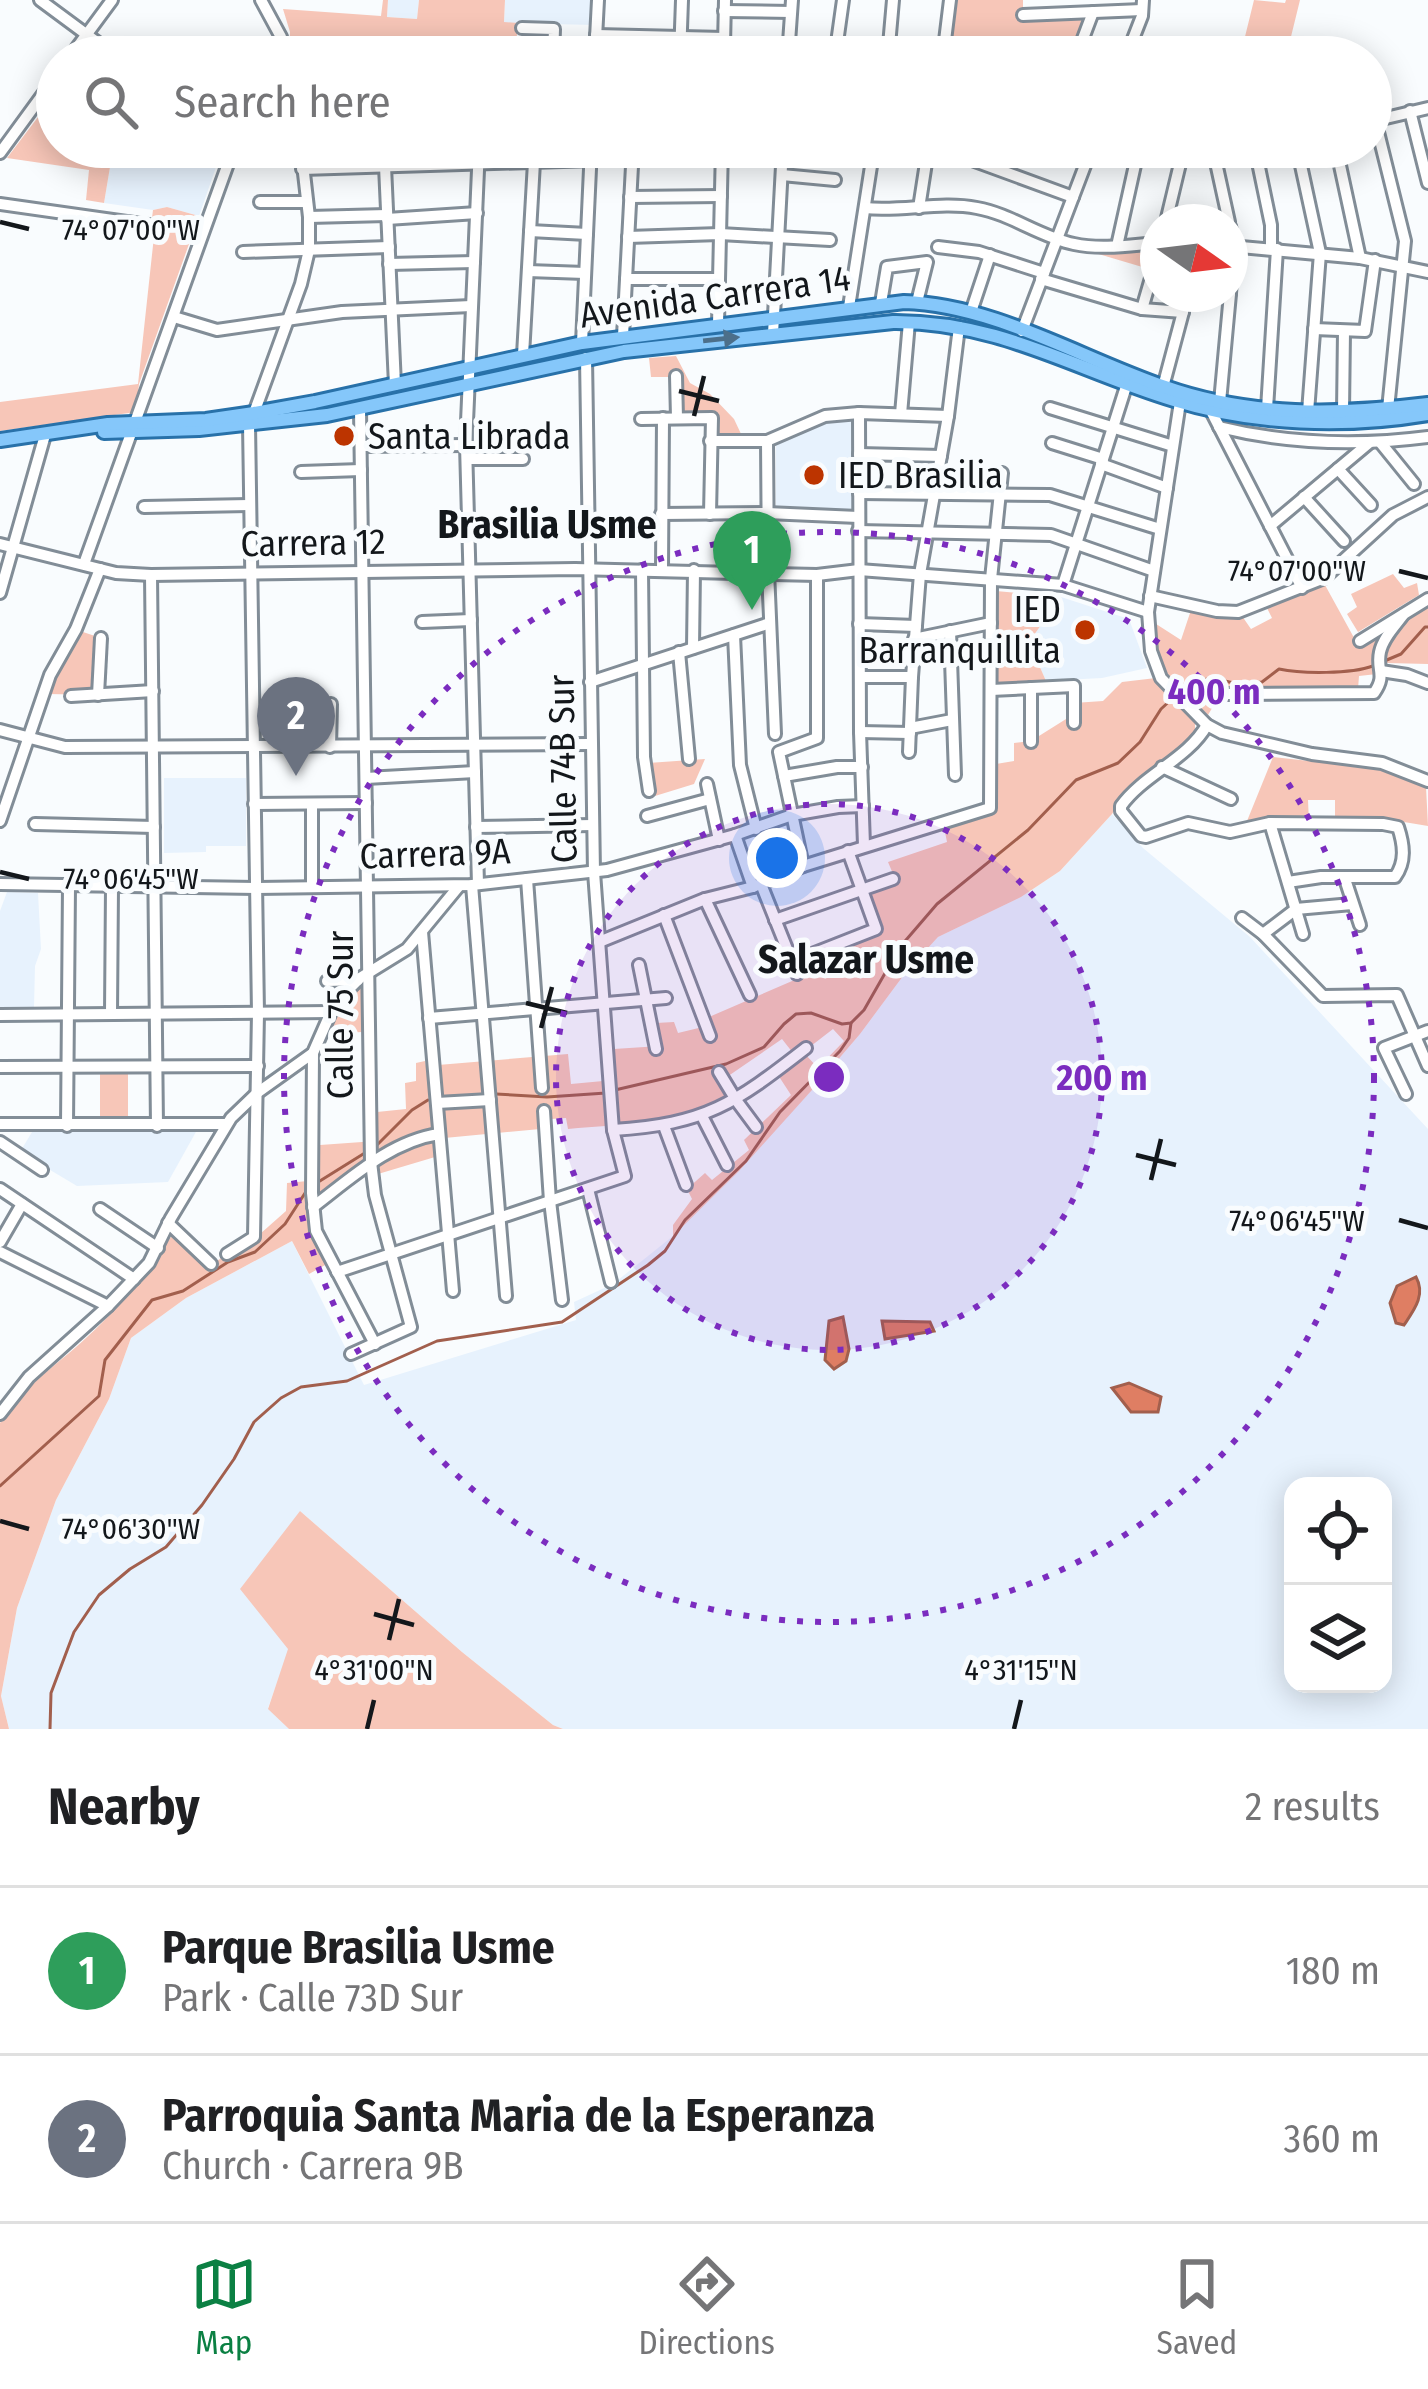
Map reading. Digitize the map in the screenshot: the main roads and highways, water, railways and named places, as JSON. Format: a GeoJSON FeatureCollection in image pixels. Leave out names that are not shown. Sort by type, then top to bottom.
{"type":"FeatureCollection","features":[{"type":"Feature","properties":{"kind":"main road","name":"Avenida Carrera 14"},"geometry":{"type":"LineString","coordinates":[[0,444],[108,424],[360,410],[468,384],[623,336],[881,303],[917,302],[970,312],[1180,402],[1308,412],[1428,403]]}},
{"type":"Feature","properties":{"kind":"main road","name":"Avenida Carrera 14"},"geometry":{"type":"LineString","coordinates":[[252,419],[523,355],[624,351],[909,322],[1017,340],[1129,379],[1270,418],[1364,422],[1428,414]]}},
{"type":"Feature","properties":{"kind":"waterway"},"geometry":{"type":"LineString","coordinates":[[1382,662],[1401,654],[1428,627]]}},
{"type":"Feature","properties":{"kind":"waterway"},"geometry":{"type":"LineString","coordinates":[[615,1090],[726,1064],[764,1047],[796,1014],[851,1023],[864,1010],[900,947],[937,904],[1028,830],[1076,780],[1118,763],[1140,742],[1161,709],[1189,683],[1212,678],[1238,684],[1262,682],[1279,669],[1326,672],[1373,666]]}},
{"type":"Feature","properties":{"kind":"waterway"},"geometry":{"type":"LineString","coordinates":[[50,1729],[51,1693],[74,1632],[99,1595],[166,1547],[202,1505],[254,1422],[281,1398],[301,1387],[347,1381],[437,1341],[562,1322],[665,1251],[685,1220],[746,1161],[780,1112],[840,1051],[849,1038],[851,1023]]}},
{"type":"Feature","properties":{"kind":"waterway"},"geometry":{"type":"LineString","coordinates":[[496,1094],[606,1093]]}},
{"type":"Feature","properties":{"kind":"waterway"},"geometry":{"type":"LineString","coordinates":[[376,1146],[428,1100]]}},
{"type":"Feature","properties":{"kind":"waterway"},"geometry":{"type":"LineString","coordinates":[[315,1184],[368,1151]]}},
{"type":"Feature","properties":{"kind":"waterway"},"geometry":{"type":"LineString","coordinates":[[0,1486],[99,1396],[105,1360],[152,1300],[183,1291],[228,1262],[255,1252],[285,1224],[307,1190]]}},
{"type":"Feature","properties":{"kind":"place","name":"Santa Librada"},"geometry":{"type":"Point","coordinates":[344,436]}},
{"type":"Feature","properties":{"kind":"place","name":"IED Brasilia"},"geometry":{"type":"Point","coordinates":[814,475]}},
{"type":"Feature","properties":{"kind":"place","name":"Parque Brasilia Usme"},"geometry":{"type":"Point","coordinates":[752,610]}},
{"type":"Feature","properties":{"kind":"place","name":"IED Barranquillita"},"geometry":{"type":"Point","coordinates":[1085,630]}},
{"type":"Feature","properties":{"kind":"place","name":"Parroquia Santa Maria de la Esperanza"},"geometry":{"type":"Point","coordinates":[296,776]}},
{"type":"Feature","properties":{"kind":"district","name":"Brasilia Usme"},"geometry":{"type":"Point","coordinates":[547,524]}},
{"type":"Feature","properties":{"kind":"district","name":"Salazar Usme"},"geometry":{"type":"Point","coordinates":[866,959]}}]}
